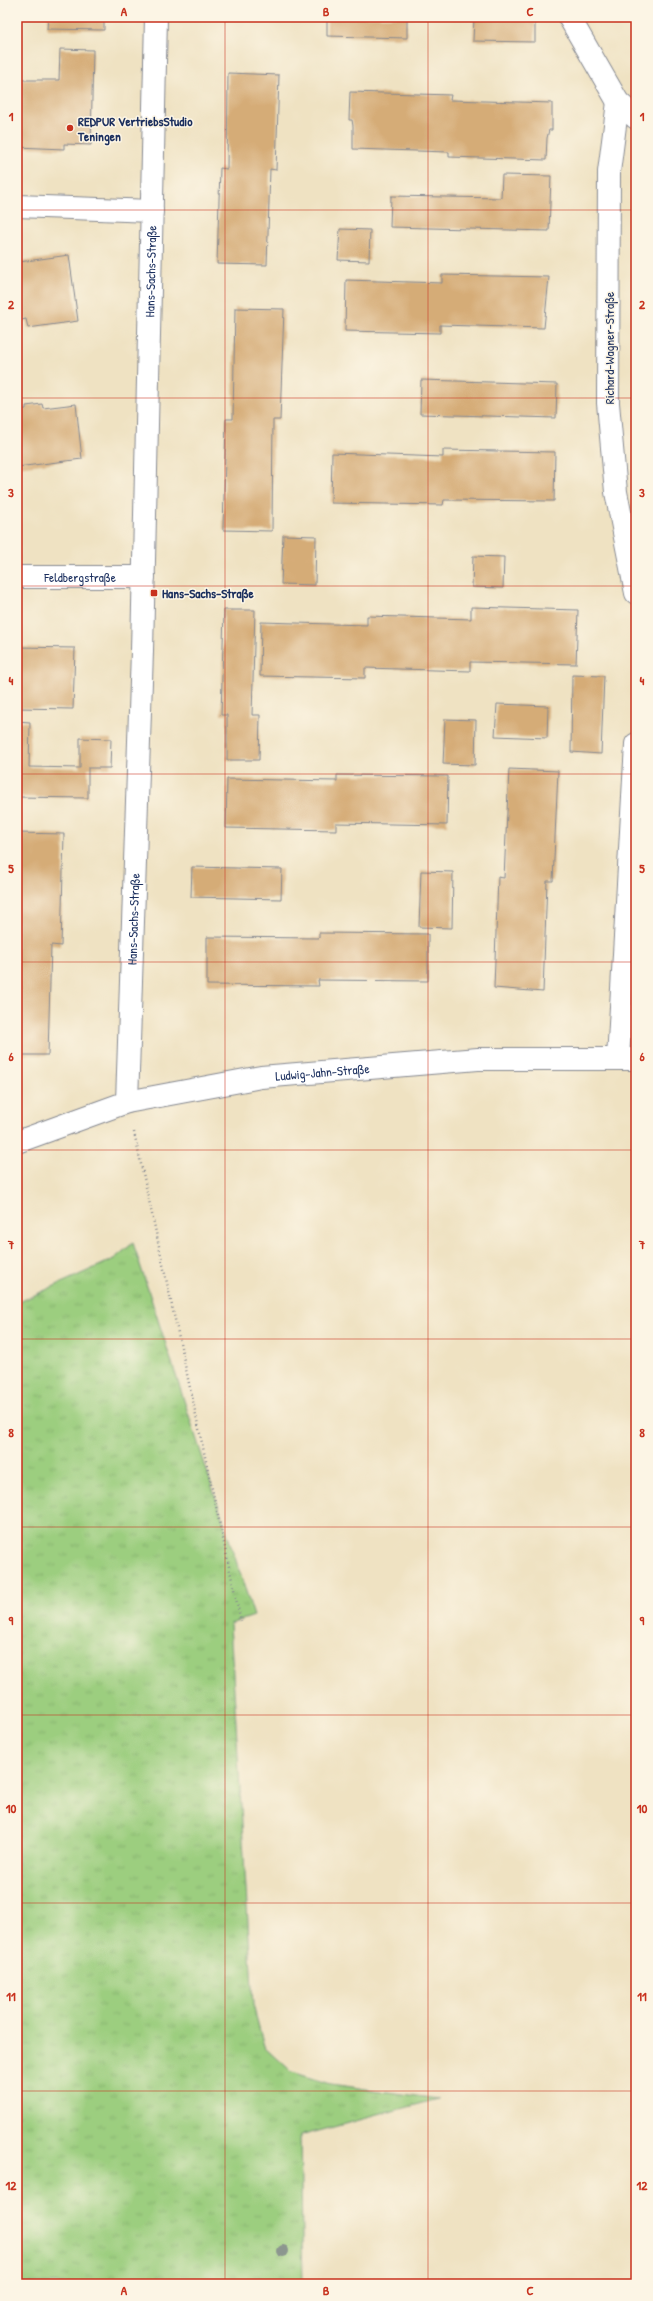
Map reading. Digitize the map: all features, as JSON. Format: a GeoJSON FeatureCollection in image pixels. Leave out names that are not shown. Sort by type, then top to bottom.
{"type":"FeatureCollection","features":[{"type":"Feature","properties":{"kind":"street","name":"Hans-Sachs-Straße"},"geometry":{"type":"LineString","coordinates":[[127,1102],[135,922],[156,17]]}},
{"type":"Feature","properties":{"kind":"street"},"geometry":{"type":"LineString","coordinates":[[569,17],[618,102],[636,118]]}},
{"type":"Feature","properties":{"kind":"street","name":"Richard-Wagner-Straße"},"geometry":{"type":"LineString","coordinates":[[618,102],[609,172],[608,403],[616,492],[636,593]]}},
{"type":"Feature","properties":{"kind":"street"},"geometry":{"type":"LineString","coordinates":[[17,206],[152,211]]}},
{"type":"Feature","properties":{"kind":"street","name":"Feldbergstraße"},"geometry":{"type":"LineString","coordinates":[[17,577],[144,577]]}},
{"type":"Feature","properties":{"kind":"street"},"geometry":{"type":"LineString","coordinates":[[627,1059],[636,744]]}},
{"type":"Feature","properties":{"kind":"street","name":"Ludwig-Jahn-Straße"},"geometry":{"type":"LineString","coordinates":[[17,1142],[127,1102],[269,1077],[478,1059],[627,1059]]}},
{"type":"Feature","properties":{"kind":"path"},"geometry":{"type":"LineString","coordinates":[[127,1102],[241,1621]]}},
{"type":"Feature","properties":{"kind":"green space"},"geometry":{"type":"Polygon","coordinates":[[[133,1243],[254,1616],[230,1624],[253,2005],[264,2046],[292,2072],[331,2084],[438,2099],[300,2136],[303,2284],[17,2284],[17,1303],[114,1259],[133,1243]]]}},
{"type":"Feature","properties":{"kind":"building"},"geometry":{"type":"Polygon","coordinates":[[[48,17],[104,17],[104,30],[47,29],[48,17]]]}},
{"type":"Feature","properties":{"kind":"building"},"geometry":{"type":"Polygon","coordinates":[[[327,17],[407,17],[407,38],[327,36],[327,17]]]}},
{"type":"Feature","properties":{"kind":"building"},"geometry":{"type":"Polygon","coordinates":[[[474,17],[535,17],[535,42],[473,41],[474,17]]]}},
{"type":"Feature","properties":{"kind":"building"},"geometry":{"type":"Polygon","coordinates":[[[60,49],[93,50],[91,145],[64,144],[64,149],[17,147],[17,80],[59,80],[60,49]]]}},
{"type":"Feature","properties":{"kind":"building"},"geometry":{"type":"Polygon","coordinates":[[[228,73],[279,75],[276,170],[270,169],[267,265],[217,264],[220,168],[227,169],[228,73]]]}},
{"type":"Feature","properties":{"kind":"building"},"geometry":{"type":"Polygon","coordinates":[[[350,92],[451,95],[450,100],[552,103],[552,130],[549,130],[547,138],[546,160],[449,157],[449,152],[353,149],[353,126],[352,120],[349,120],[350,92]]]}},
{"type":"Feature","properties":{"kind":"building"},"geometry":{"type":"Polygon","coordinates":[[[502,175],[551,176],[549,231],[390,227],[391,196],[501,198],[502,175]]]}},
{"type":"Feature","properties":{"kind":"building"},"geometry":{"type":"Polygon","coordinates":[[[340,229],[370,230],[369,261],[338,260],[340,229]]]}},
{"type":"Feature","properties":{"kind":"building"},"geometry":{"type":"Polygon","coordinates":[[[17,252],[19,262],[69,255],[78,321],[28,328],[26,319],[17,321],[17,252]]]}},
{"type":"Feature","properties":{"kind":"building"},"geometry":{"type":"Polygon","coordinates":[[[442,275],[549,277],[544,328],[440,325],[440,333],[345,331],[346,280],[442,283],[442,275]]]}},
{"type":"Feature","properties":{"kind":"building"},"geometry":{"type":"Polygon","coordinates":[[[235,308],[284,309],[280,420],[273,420],[272,531],[223,530],[226,419],[233,419],[235,308]]]}},
{"type":"Feature","properties":{"kind":"building"},"geometry":{"type":"Polygon","coordinates":[[[421,380],[557,384],[556,418],[420,414],[421,380]]]}},
{"type":"Feature","properties":{"kind":"building"},"geometry":{"type":"Polygon","coordinates":[[[42,404],[43,408],[76,404],[82,459],[17,467],[17,410],[26,409],[26,406],[42,404]]]}},
{"type":"Feature","properties":{"kind":"building"},"geometry":{"type":"Polygon","coordinates":[[[443,450],[555,452],[554,501],[444,500],[443,505],[331,503],[332,453],[443,457],[443,450]]]}},
{"type":"Feature","properties":{"kind":"building"},"geometry":{"type":"Polygon","coordinates":[[[283,535],[316,536],[315,585],[281,584],[283,535]]]}},
{"type":"Feature","properties":{"kind":"building"},"geometry":{"type":"Polygon","coordinates":[[[473,556],[504,557],[503,588],[472,587],[473,556]]]}},
{"type":"Feature","properties":{"kind":"building"},"geometry":{"type":"Polygon","coordinates":[[[471,607],[578,610],[576,664],[470,662],[470,671],[365,668],[365,678],[260,676],[261,622],[367,625],[367,616],[471,619],[471,607]]]}},
{"type":"Feature","properties":{"kind":"building"},"geometry":{"type":"Polygon","coordinates":[[[224,610],[255,610],[252,715],[260,715],[259,760],[227,760],[227,715],[221,715],[224,610]]]}},
{"type":"Feature","properties":{"kind":"building"},"geometry":{"type":"Polygon","coordinates":[[[17,647],[75,648],[73,709],[17,708],[17,647]]]}},
{"type":"Feature","properties":{"kind":"building"},"geometry":{"type":"Polygon","coordinates":[[[572,675],[604,676],[601,754],[571,752],[572,675]]]}},
{"type":"Feature","properties":{"kind":"building"},"geometry":{"type":"Polygon","coordinates":[[[497,704],[548,706],[547,738],[495,736],[497,704]]]}},
{"type":"Feature","properties":{"kind":"building"},"geometry":{"type":"Polygon","coordinates":[[[445,719],[476,720],[475,765],[443,764],[445,719]]]}},
{"type":"Feature","properties":{"kind":"building"},"geometry":{"type":"Polygon","coordinates":[[[17,721],[30,722],[29,767],[80,768],[80,738],[111,739],[110,768],[88,768],[88,798],[17,797],[17,721]]]}},
{"type":"Feature","properties":{"kind":"building"},"geometry":{"type":"Polygon","coordinates":[[[509,769],[558,771],[553,881],[547,881],[543,992],[494,988],[498,877],[504,878],[509,769]]]}},
{"type":"Feature","properties":{"kind":"building"},"geometry":{"type":"Polygon","coordinates":[[[337,775],[448,776],[447,825],[336,823],[336,830],[226,828],[227,779],[337,781],[337,775]]]}},
{"type":"Feature","properties":{"kind":"building"},"geometry":{"type":"Polygon","coordinates":[[[17,833],[64,834],[61,946],[51,945],[48,1055],[17,1055],[17,833]]]}},
{"type":"Feature","properties":{"kind":"building"},"geometry":{"type":"Polygon","coordinates":[[[192,867],[282,869],[281,899],[191,897],[192,867]]]}},
{"type":"Feature","properties":{"kind":"building"},"geometry":{"type":"Polygon","coordinates":[[[421,871],[453,872],[452,928],[419,927],[421,871]]]}},
{"type":"Feature","properties":{"kind":"building"},"geometry":{"type":"Polygon","coordinates":[[[319,933],[428,934],[428,981],[318,980],[319,986],[207,985],[207,937],[319,938],[319,933]]]}},
{"type":"Feature","properties":{"kind":"place","name":"REDPUR VertriebsStudio Teningen"},"geometry":{"type":"Point","coordinates":[70,128]}},
{"type":"Feature","properties":{"kind":"place","name":"Hans-Sachs-Straße"},"geometry":{"type":"Point","coordinates":[154,593]}}]}
